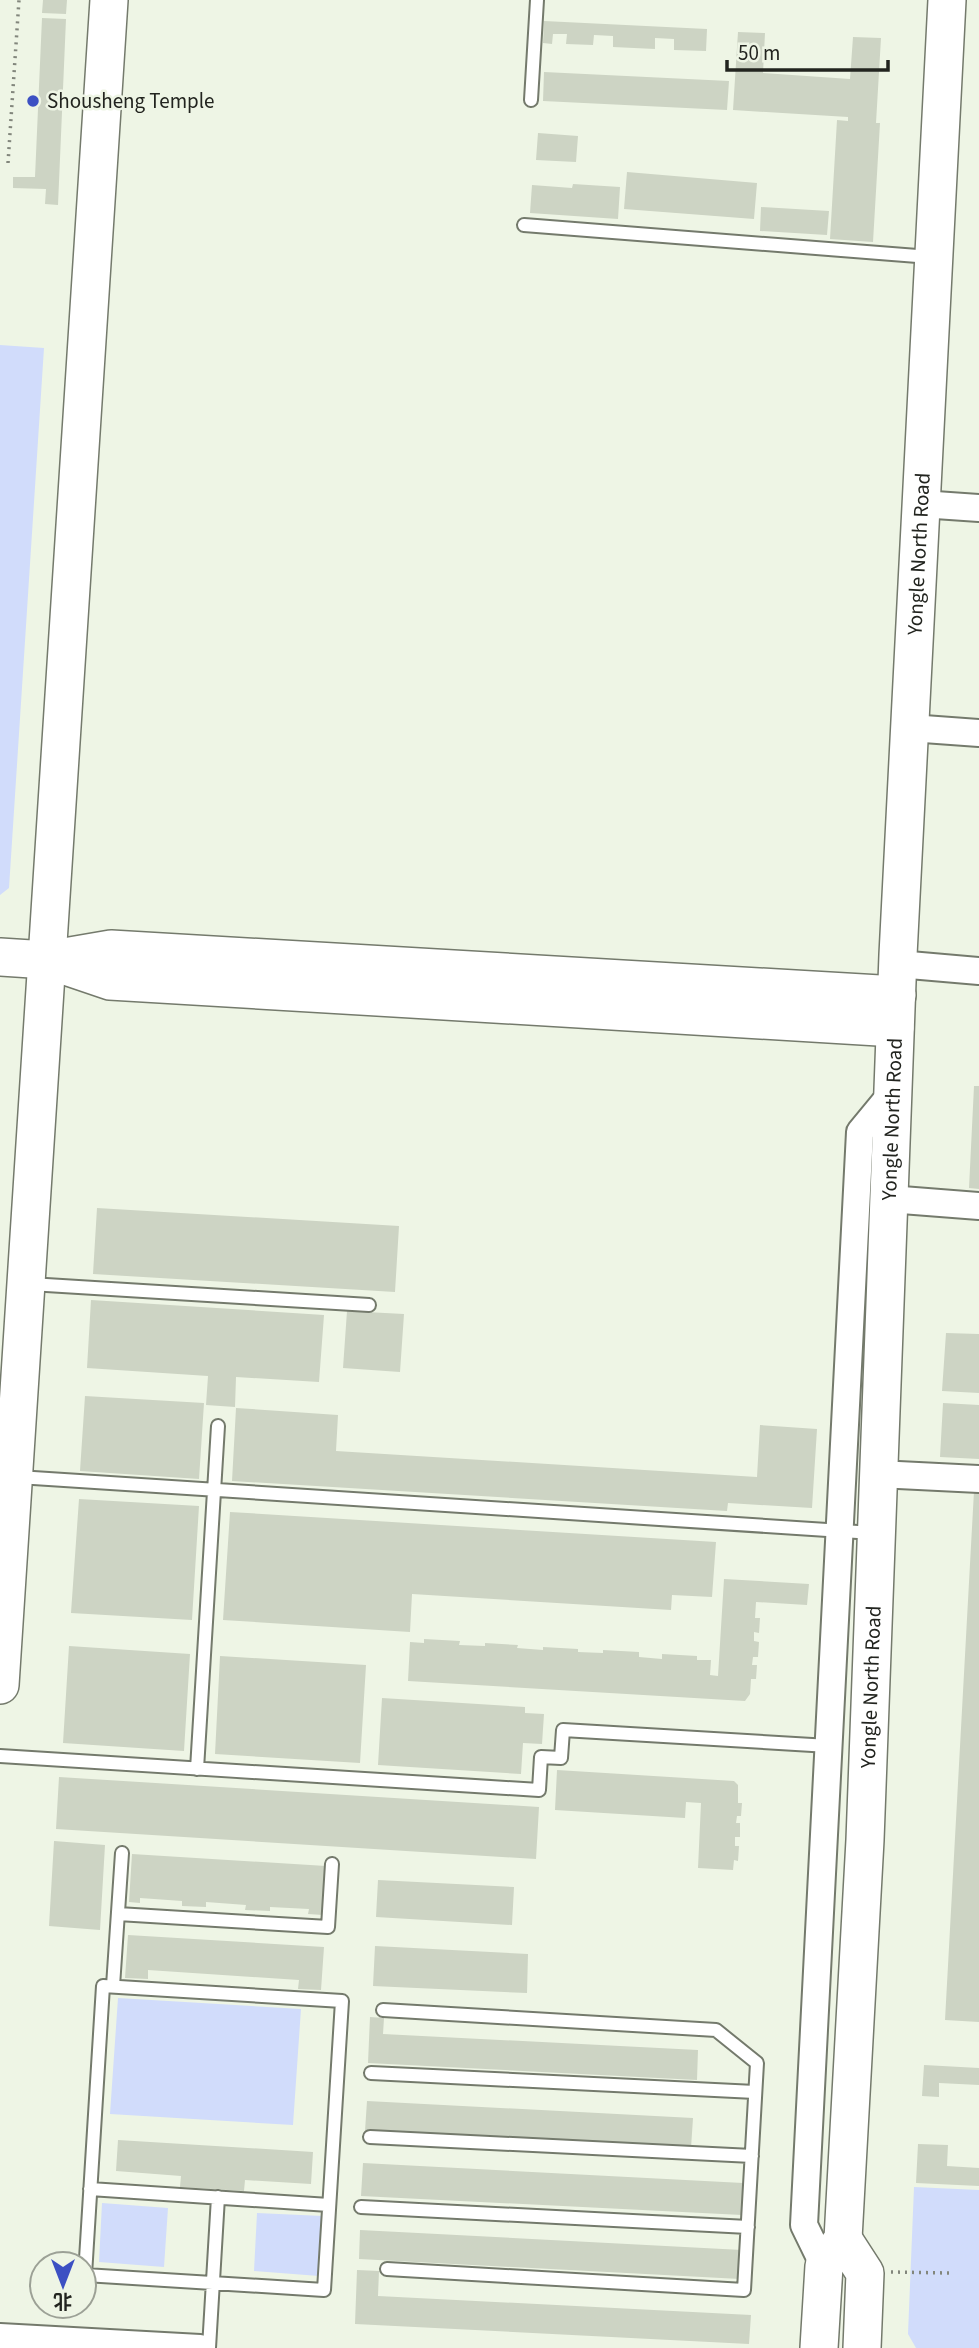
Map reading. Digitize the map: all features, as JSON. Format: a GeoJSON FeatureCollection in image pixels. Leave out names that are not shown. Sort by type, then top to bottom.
{"type":"FeatureCollection","features":[{"type":"Feature","properties":{"kind":"street"},"geometry":{"type":"LineString","coordinates":[[0,1685],[109,0]]}},
{"type":"Feature","properties":{"kind":"street","name":"Yongle North Road"},"geometry":{"type":"LineString","coordinates":[[819,2348],[834,2252],[865,1840],[897,996],[947,0]]}},
{"type":"Feature","properties":{"kind":"street"},"geometry":{"type":"LineString","coordinates":[[921,504],[979,508]]}},
{"type":"Feature","properties":{"kind":"street"},"geometry":{"type":"LineString","coordinates":[[910,728],[979,733]]}},
{"type":"Feature","properties":{"kind":"street"},"geometry":{"type":"LineString","coordinates":[[0,957],[47,960],[110,981],[897,996],[979,971]]}},
{"type":"Feature","properties":{"kind":"street"},"geometry":{"type":"LineString","coordinates":[[862,2348],[864,2271],[834,2252],[804,2225],[860,1132],[893,1092]]}},
{"type":"Feature","properties":{"kind":"street"},"geometry":{"type":"LineString","coordinates":[[889,1199],[979,1206]]}},
{"type":"Feature","properties":{"kind":"street"},"geometry":{"type":"LineString","coordinates":[[878,1474],[979,1479]]}},
{"type":"Feature","properties":{"kind":"street"},"geometry":{"type":"LineString","coordinates":[[0,2337],[200,2348]]}},
{"type":"Feature","properties":{"kind":"lane"},"geometry":{"type":"LineString","coordinates":[[531,100],[537,0]]}},
{"type":"Feature","properties":{"kind":"lane"},"geometry":{"type":"LineString","coordinates":[[524,225],[934,257]]}},
{"type":"Feature","properties":{"kind":"lane"},"geometry":{"type":"LineString","coordinates":[[26,1284],[369,1305]]}},
{"type":"Feature","properties":{"kind":"lane"},"geometry":{"type":"LineString","coordinates":[[197,1769],[218,1426]]}},
{"type":"Feature","properties":{"kind":"lane"},"geometry":{"type":"LineString","coordinates":[[13,1476],[876,1533]]}},
{"type":"Feature","properties":{"kind":"lane"},"geometry":{"type":"LineString","coordinates":[[0,1756],[539,1790],[541,1757],[561,1758],[563,1730],[829,1746]]}},
{"type":"Feature","properties":{"kind":"lane"},"geometry":{"type":"LineString","coordinates":[[113,1986],[122,1853]]}},
{"type":"Feature","properties":{"kind":"lane"},"geometry":{"type":"LineString","coordinates":[[118,1914],[328,1927],[331,1864]]}},
{"type":"Feature","properties":{"kind":"lane"},"geometry":{"type":"LineString","coordinates":[[103,1986],[342,2001],[324,2290],[85,2275],[90,2189],[103,1986]]}},
{"type":"Feature","properties":{"kind":"lane"},"geometry":{"type":"LineString","coordinates":[[383,2010],[716,2030],[757,2063],[744,2290],[387,2269]]}},
{"type":"Feature","properties":{"kind":"lane"},"geometry":{"type":"LineString","coordinates":[[372,2073],[755,2092]]}},
{"type":"Feature","properties":{"kind":"lane"},"geometry":{"type":"LineString","coordinates":[[370,2137],[752,2156]]}},
{"type":"Feature","properties":{"kind":"lane"},"geometry":{"type":"LineString","coordinates":[[90,2189],[329,2205]]}},
{"type":"Feature","properties":{"kind":"lane"},"geometry":{"type":"LineString","coordinates":[[209,2348],[218,2197]]}},
{"type":"Feature","properties":{"kind":"lane"},"geometry":{"type":"LineString","coordinates":[[361,2207],[748,2227]]}},
{"type":"Feature","properties":{"kind":"path"},"geometry":{"type":"LineString","coordinates":[[8,163],[19,0]]}},
{"type":"Feature","properties":{"kind":"path"},"geometry":{"type":"LineString","coordinates":[[864,2271],[949,2273]]}},
{"type":"Feature","properties":{"kind":"shaded area"},"geometry":{"type":"Polygon","coordinates":[[[0,345],[44,348],[9,888],[0,895],[0,345]]]}},
{"type":"Feature","properties":{"kind":"shaded area"},"geometry":{"type":"Polygon","coordinates":[[[118,1998],[301,2009],[293,2125],[110,2114],[118,1998]]]}},
{"type":"Feature","properties":{"kind":"shaded area"},"geometry":{"type":"Polygon","coordinates":[[[914,2187],[979,2190],[979,2348],[916,2348],[908,2334],[914,2187]]]}},
{"type":"Feature","properties":{"kind":"shaded area"},"geometry":{"type":"Polygon","coordinates":[[[102,2203],[168,2208],[164,2267],[99,2262],[102,2203]]]}},
{"type":"Feature","properties":{"kind":"shaded area"},"geometry":{"type":"Polygon","coordinates":[[[257,2213],[323,2216],[319,2276],[254,2271],[257,2213]]]}},
{"type":"Feature","properties":{"kind":"building"},"geometry":{"type":"Polygon","coordinates":[[[43,0],[67,0],[66,14],[42,13],[43,0]]]}},
{"type":"Feature","properties":{"kind":"building"},"geometry":{"type":"Polygon","coordinates":[[[42,18],[66,19],[58,205],[45,204],[46,189],[13,188],[13,177],[35,177],[42,18]]]}},
{"type":"Feature","properties":{"kind":"building"},"geometry":{"type":"Polygon","coordinates":[[[544,21],[707,29],[706,51],[674,50],[674,39],[655,38],[655,49],[613,47],[613,36],[594,35],[593,45],[566,44],[567,34],[553,34],[552,44],[543,43],[544,21]]]}},
{"type":"Feature","properties":{"kind":"building"},"geometry":{"type":"Polygon","coordinates":[[[738,32],[765,33],[763,73],[850,79],[853,37],[881,38],[876,123],[880,123],[873,242],[830,239],[837,120],[848,121],[848,117],[733,110],[738,32]]]}},
{"type":"Feature","properties":{"kind":"building"},"geometry":{"type":"Polygon","coordinates":[[[544,72],[729,81],[727,110],[543,101],[544,72]]]}},
{"type":"Feature","properties":{"kind":"building"},"geometry":{"type":"Polygon","coordinates":[[[538,133],[578,136],[576,162],[536,160],[538,133]]]}},
{"type":"Feature","properties":{"kind":"building"},"geometry":{"type":"Polygon","coordinates":[[[627,172],[757,183],[754,219],[624,209],[627,172]]]}},
{"type":"Feature","properties":{"kind":"building"},"geometry":{"type":"Polygon","coordinates":[[[573,184],[620,187],[618,219],[530,213],[532,185],[572,188],[573,184]]]}},
{"type":"Feature","properties":{"kind":"building"},"geometry":{"type":"Polygon","coordinates":[[[761,207],[829,211],[827,235],[760,231],[761,207]]]}},
{"type":"Feature","properties":{"kind":"building"},"geometry":{"type":"Polygon","coordinates":[[[974,1086],[979,1086],[979,1189],[969,1188],[974,1086]]]}},
{"type":"Feature","properties":{"kind":"building"},"geometry":{"type":"Polygon","coordinates":[[[97,1208],[399,1226],[395,1292],[93,1274],[97,1208]]]}},
{"type":"Feature","properties":{"kind":"building"},"geometry":{"type":"Polygon","coordinates":[[[91,1300],[324,1315],[319,1382],[236,1377],[235,1407],[206,1405],[208,1376],[87,1368],[91,1300]]]}},
{"type":"Feature","properties":{"kind":"building"},"geometry":{"type":"Polygon","coordinates":[[[347,1311],[404,1314],[400,1372],[343,1368],[347,1311]]]}},
{"type":"Feature","properties":{"kind":"building"},"geometry":{"type":"Polygon","coordinates":[[[946,1333],[979,1334],[979,1393],[942,1391],[946,1333]]]}},
{"type":"Feature","properties":{"kind":"building"},"geometry":{"type":"Polygon","coordinates":[[[85,1396],[204,1403],[199,1479],[80,1471],[85,1396]]]}},
{"type":"Feature","properties":{"kind":"building"},"geometry":{"type":"Polygon","coordinates":[[[943,1403],[979,1405],[979,1459],[940,1457],[943,1403]]]}},
{"type":"Feature","properties":{"kind":"building"},"geometry":{"type":"Polygon","coordinates":[[[236,1408],[338,1415],[336,1451],[757,1477],[760,1425],[817,1429],[812,1508],[728,1503],[727,1511],[232,1481],[236,1408]]]}},
{"type":"Feature","properties":{"kind":"building"},"geometry":{"type":"Polygon","coordinates":[[[974,1491],[979,1492],[979,2022],[945,2020],[974,1491]]]}},
{"type":"Feature","properties":{"kind":"building"},"geometry":{"type":"Polygon","coordinates":[[[79,1499],[199,1506],[192,1620],[71,1613],[79,1499]]]}},
{"type":"Feature","properties":{"kind":"building"},"geometry":{"type":"Polygon","coordinates":[[[230,1512],[716,1542],[712,1597],[672,1595],[671,1610],[412,1594],[410,1632],[223,1620],[230,1512]]]}},
{"type":"Feature","properties":{"kind":"building"},"geometry":{"type":"Polygon","coordinates":[[[724,1579],[809,1584],[807,1605],[756,1602],[755,1618],[760,1618],[759,1633],[754,1632],[754,1641],[759,1642],[758,1657],[753,1657],[752,1665],[757,1665],[756,1679],[751,1679],[750,1694],[745,1701],[408,1681],[410,1642],[424,1643],[424,1639],[460,1641],[459,1645],[485,1646],[485,1643],[543,1650],[543,1647],[578,1649],[578,1652],[639,1652],[639,1657],[662,1659],[662,1654],[697,1656],[697,1660],[711,1660],[710,1675],[718,1676],[724,1579]]]}},
{"type":"Feature","properties":{"kind":"building"},"geometry":{"type":"Polygon","coordinates":[[[69,1646],[190,1654],[184,1751],[63,1743],[69,1646]]]}},
{"type":"Feature","properties":{"kind":"building"},"geometry":{"type":"Polygon","coordinates":[[[220,1656],[366,1665],[360,1763],[215,1754],[220,1656]]]}},
{"type":"Feature","properties":{"kind":"building"},"geometry":{"type":"Polygon","coordinates":[[[382,1698],[525,1707],[525,1713],[544,1714],[542,1744],[523,1743],[521,1774],[378,1765],[382,1698]]]}},
{"type":"Feature","properties":{"kind":"building"},"geometry":{"type":"Polygon","coordinates":[[[557,1770],[734,1781],[738,1785],[738,1803],[742,1803],[741,1816],[737,1816],[736,1823],[740,1823],[740,1837],[735,1837],[735,1846],[739,1846],[738,1861],[734,1860],[733,1870],[698,1868],[701,1803],[686,1802],[685,1818],[555,1810],[557,1770]]]}},
{"type":"Feature","properties":{"kind":"building"},"geometry":{"type":"Polygon","coordinates":[[[59,1777],[539,1807],[536,1859],[56,1829],[59,1777]]]}},
{"type":"Feature","properties":{"kind":"building"},"geometry":{"type":"Polygon","coordinates":[[[54,1841],[105,1845],[100,1930],[49,1926],[54,1841]]]}},
{"type":"Feature","properties":{"kind":"building"},"geometry":{"type":"Polygon","coordinates":[[[132,1854],[326,1866],[323,1915],[308,1914],[309,1909],[270,1907],[270,1911],[245,1910],[246,1905],[206,1902],[206,1907],[182,1906],[182,1901],[140,1898],[140,1903],[129,1902],[132,1854]]]}},
{"type":"Feature","properties":{"kind":"building"},"geometry":{"type":"Polygon","coordinates":[[[378,1880],[514,1887],[512,1925],[376,1917],[378,1880]]]}},
{"type":"Feature","properties":{"kind":"building"},"geometry":{"type":"Polygon","coordinates":[[[128,1935],[324,1947],[321,1990],[298,1989],[299,1980],[148,1970],[148,1979],[125,1978],[128,1935]]]}},
{"type":"Feature","properties":{"kind":"building"},"geometry":{"type":"Polygon","coordinates":[[[375,1946],[528,1954],[527,1993],[373,1986],[375,1946]]]}},
{"type":"Feature","properties":{"kind":"building"},"geometry":{"type":"Polygon","coordinates":[[[370,2017],[384,2018],[383,2034],[698,2050],[697,2080],[368,2063],[370,2017]]]}},
{"type":"Feature","properties":{"kind":"building"},"geometry":{"type":"Polygon","coordinates":[[[924,2065],[979,2068],[979,2085],[939,2083],[939,2097],[922,2096],[924,2065]]]}},
{"type":"Feature","properties":{"kind":"building"},"geometry":{"type":"Polygon","coordinates":[[[367,2101],[693,2118],[691,2148],[365,2131],[367,2101]]]}},
{"type":"Feature","properties":{"kind":"building"},"geometry":{"type":"Polygon","coordinates":[[[118,2140],[313,2152],[311,2184],[245,2180],[244,2191],[180,2187],[181,2176],[116,2171],[118,2140]]]}},
{"type":"Feature","properties":{"kind":"building"},"geometry":{"type":"Polygon","coordinates":[[[918,2144],[948,2145],[947,2166],[979,2168],[979,2186],[916,2183],[918,2144]]]}},
{"type":"Feature","properties":{"kind":"building"},"geometry":{"type":"Polygon","coordinates":[[[363,2163],[743,2183],[742,2215],[361,2196],[363,2163]]]}},
{"type":"Feature","properties":{"kind":"building"},"geometry":{"type":"Polygon","coordinates":[[[360,2230],[742,2250],[740,2279],[359,2259],[360,2230]]]}},
{"type":"Feature","properties":{"kind":"building"},"geometry":{"type":"Polygon","coordinates":[[[357,2270],[379,2271],[378,2296],[751,2315],[749,2344],[355,2324],[357,2270]]]}},
{"type":"Feature","properties":{"kind":"place","name":"Shousheng Temple"},"geometry":{"type":"Point","coordinates":[33,101]}}]}
